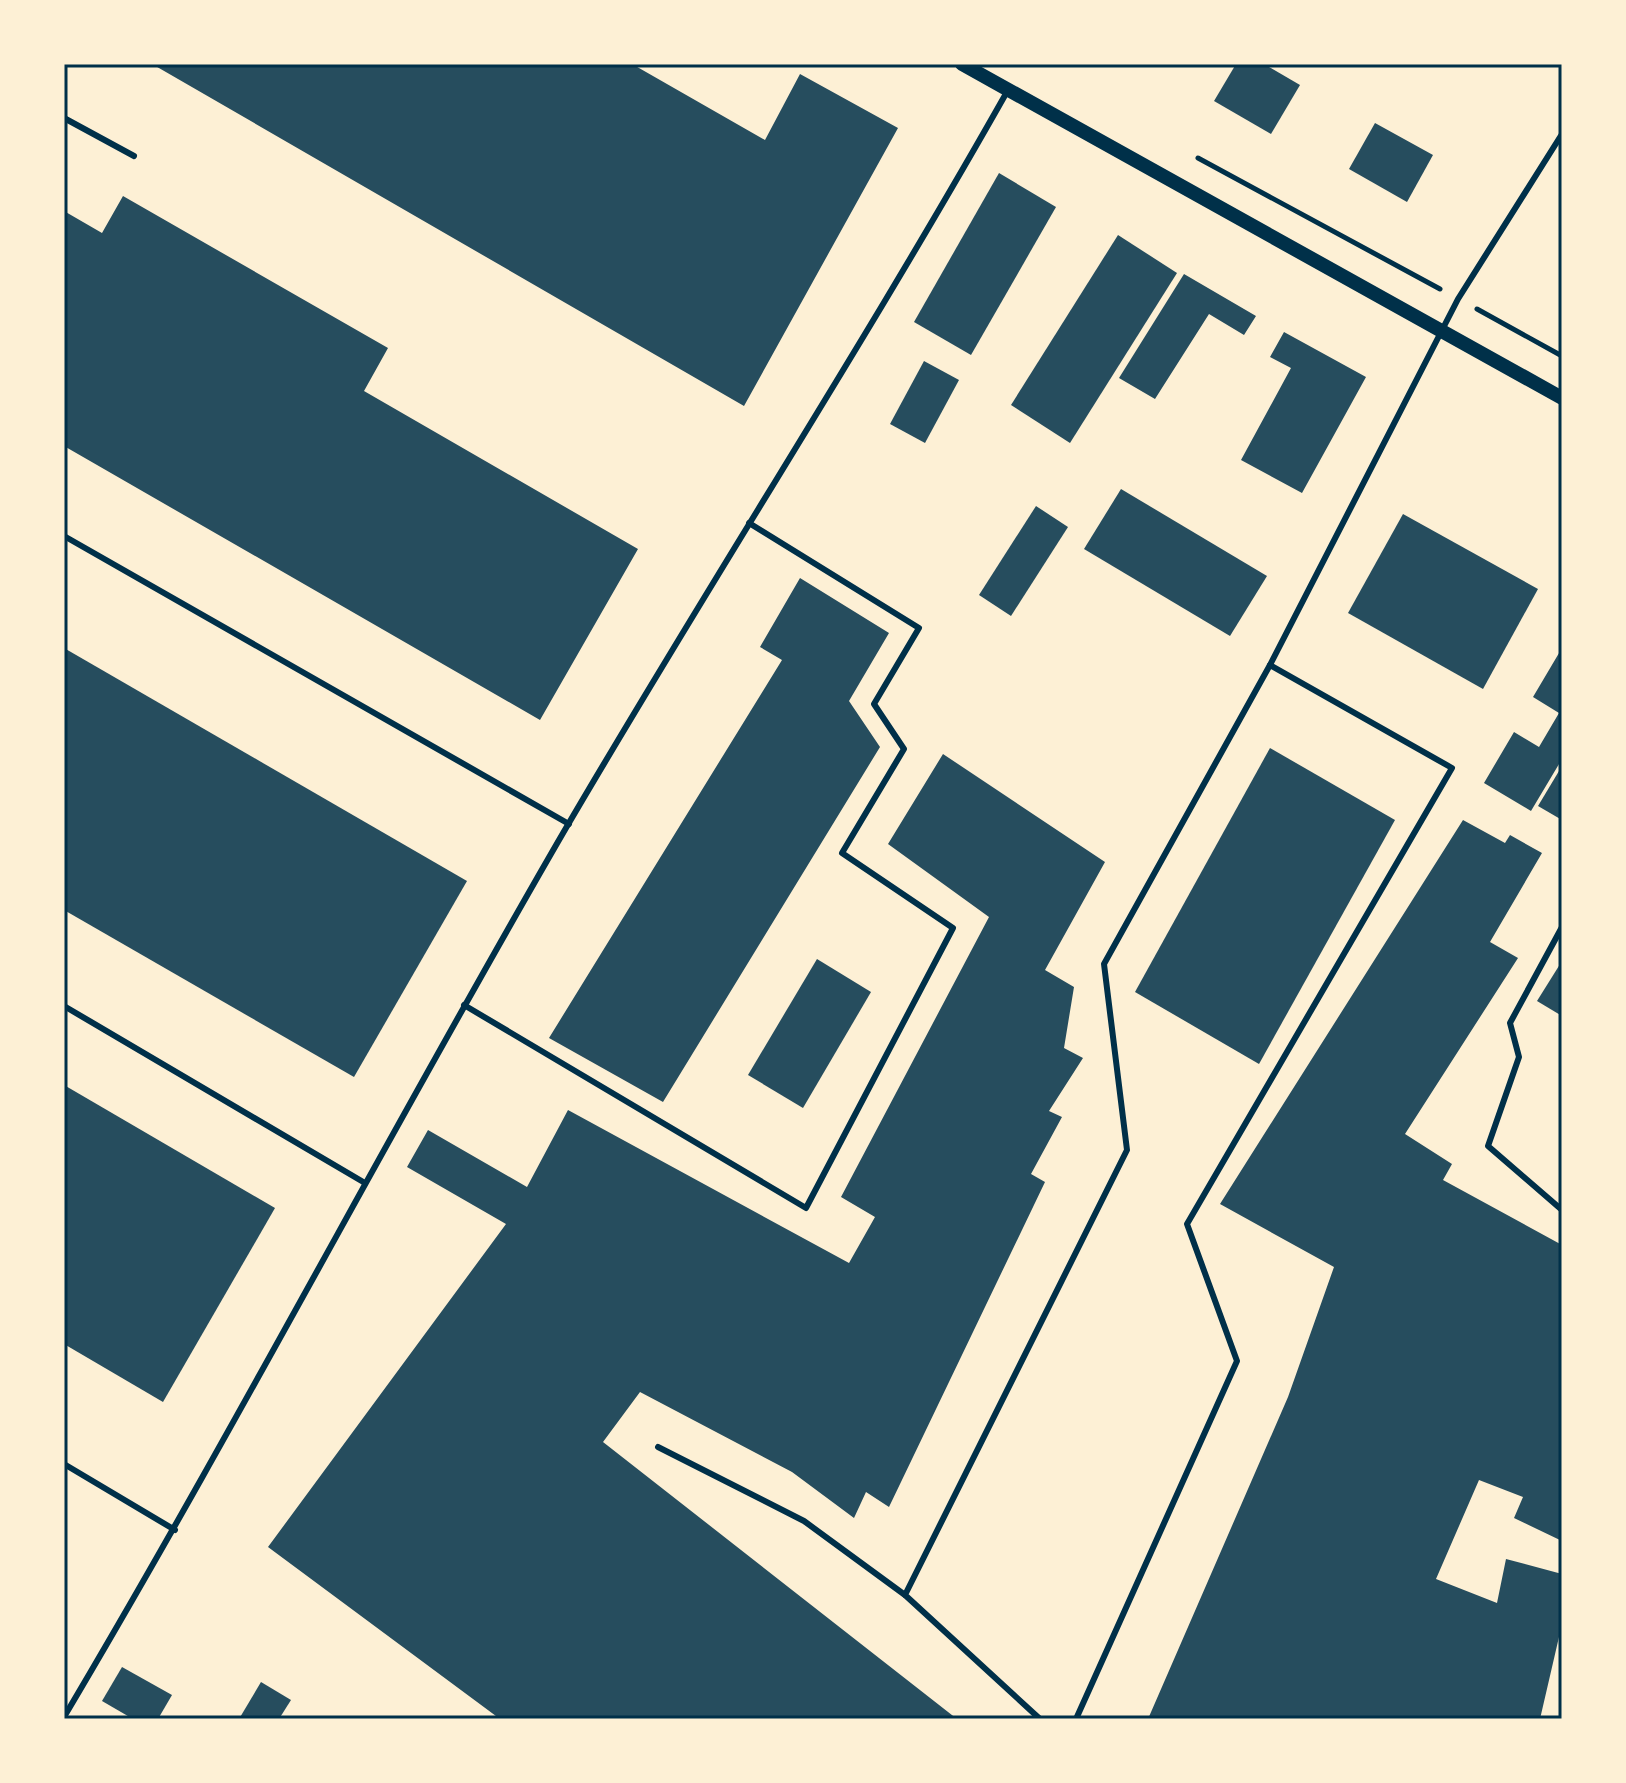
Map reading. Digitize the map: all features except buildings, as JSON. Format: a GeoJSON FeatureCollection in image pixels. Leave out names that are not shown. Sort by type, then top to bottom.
{"type":"FeatureCollection","features":[{"type":"Feature","properties":{"kind":"street"},"geometry":{"type":"LineString","coordinates":[[962,64],[1562,398]]}},
{"type":"Feature","properties":{"kind":"lane"},"geometry":{"type":"LineString","coordinates":[[64,1717],[175,1530],[464,1005],[569,824],[1008,90]]}},
{"type":"Feature","properties":{"kind":"lane"},"geometry":{"type":"LineString","coordinates":[[64,118],[134,156]]}},
{"type":"Feature","properties":{"kind":"lane"},"geometry":{"type":"LineString","coordinates":[[905,1595],[1127,1150],[1104,964],[1270,665],[1440,331],[1562,134]]}},
{"type":"Feature","properties":{"kind":"lane"},"geometry":{"type":"LineString","coordinates":[[464,1005],[806,1208],[953,928],[842,853],[904,749],[874,704],[919,628],[749,523]]}},
{"type":"Feature","properties":{"kind":"lane"},"geometry":{"type":"LineString","coordinates":[[64,536],[569,824]]}},
{"type":"Feature","properties":{"kind":"lane"},"geometry":{"type":"LineString","coordinates":[[1076,1719],[1237,1361],[1187,1224],[1452,768],[1270,665]]}},
{"type":"Feature","properties":{"kind":"lane"},"geometry":{"type":"LineString","coordinates":[[1562,927],[1510,1023],[1519,1057],[1488,1146],[1562,1210]]}},
{"type":"Feature","properties":{"kind":"lane"},"geometry":{"type":"LineString","coordinates":[[64,1006],[365,1183]]}},
{"type":"Feature","properties":{"kind":"lane"},"geometry":{"type":"LineString","coordinates":[[658,1447],[804,1521],[905,1595],[1040,1719]]}},
{"type":"Feature","properties":{"kind":"lane"},"geometry":{"type":"LineString","coordinates":[[64,1464],[175,1530]]}},
{"type":"Feature","properties":{"kind":"path"},"geometry":{"type":"LineString","coordinates":[[1198,158],[1562,356]]}}]}
